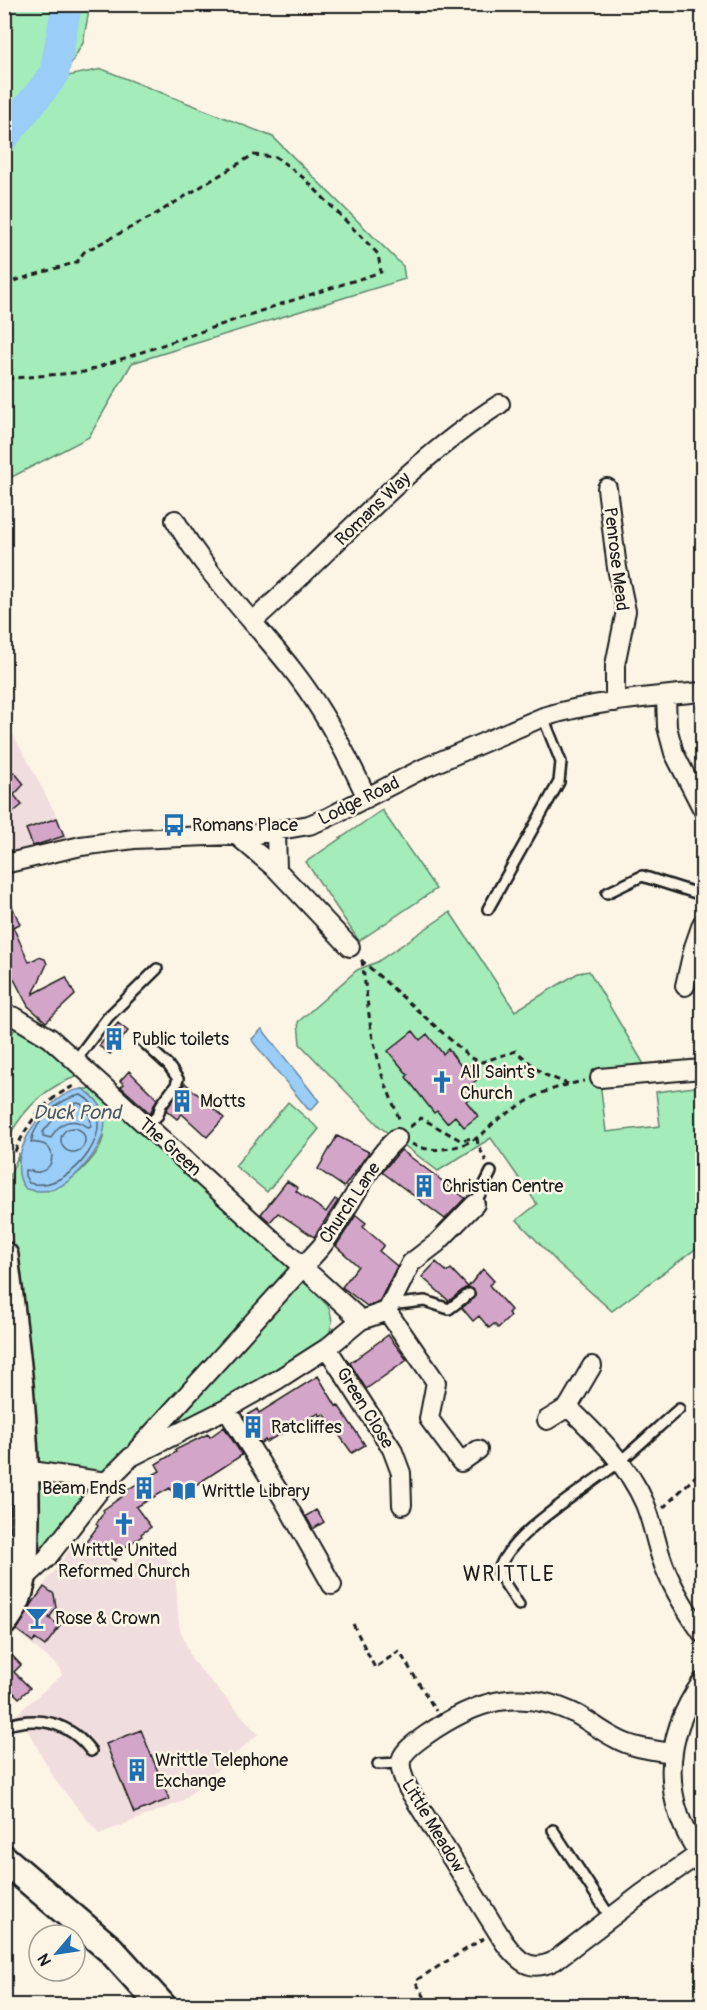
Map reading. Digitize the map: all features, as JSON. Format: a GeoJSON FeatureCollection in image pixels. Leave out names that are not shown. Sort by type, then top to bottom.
{"type":"FeatureCollection","features":[{"type":"Feature","properties":{"kind":"street","name":"Romans Way"},"geometry":{"type":"LineString","coordinates":[[252,622],[296,583],[423,460],[469,424],[501,404]]}},
{"type":"Feature","properties":{"kind":"street","name":"Penrose Mead"},"geometry":{"type":"LineString","coordinates":[[607,488],[617,568],[626,611],[615,665],[615,702]]}},
{"type":"Feature","properties":{"kind":"street"},"geometry":{"type":"LineString","coordinates":[[175,520],[199,557],[235,604],[312,695],[354,768],[367,798]]}},
{"type":"Feature","properties":{"kind":"street","name":"Lodge Road"},"geometry":{"type":"LineString","coordinates":[[4,864],[81,846],[134,839],[276,832],[309,825],[424,768],[543,717],[561,711],[615,702],[702,692]]}},
{"type":"Feature","properties":{"kind":"street"},"geometry":{"type":"LineString","coordinates":[[666,696],[667,727],[674,753],[702,808]]}},
{"type":"Feature","properties":{"kind":"street"},"geometry":{"type":"LineString","coordinates":[[276,832],[277,870]]}},
{"type":"Feature","properties":{"kind":"street"},"geometry":{"type":"LineString","coordinates":[[236,834],[277,870],[356,954]]}},
{"type":"Feature","properties":{"kind":"street"},"geometry":{"type":"LineString","coordinates":[[685,986],[702,924]]}},
{"type":"Feature","properties":{"kind":"street","name":"The Green"},"geometry":{"type":"LineString","coordinates":[[4,1014],[29,1024],[50,1038],[361,1320]]}},
{"type":"Feature","properties":{"kind":"street"},"geometry":{"type":"LineString","coordinates":[[600,1078],[702,1069]]}},
{"type":"Feature","properties":{"kind":"street","name":"Church Lane"},"geometry":{"type":"LineString","coordinates":[[302,1267],[333,1231],[388,1146],[400,1136]]}},
{"type":"Feature","properties":{"kind":"street"},"geometry":{"type":"LineString","coordinates":[[131,1457],[226,1409],[327,1348],[361,1320],[388,1308],[411,1263],[437,1243],[475,1204]]}},
{"type":"Feature","properties":{"kind":"street"},"geometry":{"type":"LineString","coordinates":[[4,1256],[21,1398],[25,1470],[14,1537],[19,1576],[14,1605],[4,1621]]}},
{"type":"Feature","properties":{"kind":"street"},"geometry":{"type":"LineString","coordinates":[[19,1576],[47,1558],[106,1482],[302,1267]]}},
{"type":"Feature","properties":{"kind":"street"},"geometry":{"type":"LineString","coordinates":[[388,1308],[436,1382],[429,1419],[461,1462],[478,1450]]}},
{"type":"Feature","properties":{"kind":"street","name":"Green Close"},"geometry":{"type":"LineString","coordinates":[[327,1348],[393,1449],[401,1473],[402,1505]]}},
{"type":"Feature","properties":{"kind":"street"},"geometry":{"type":"LineString","coordinates":[[547,1420],[568,1407],[592,1366]]}},
{"type":"Feature","properties":{"kind":"street"},"geometry":{"type":"LineString","coordinates":[[568,1407],[598,1437],[634,1483],[645,1505],[673,1587],[686,1611],[702,1633]]}},
{"type":"Feature","properties":{"kind":"street"},"geometry":{"type":"LineString","coordinates":[[226,1409],[284,1500],[332,1585]]}},
{"type":"Feature","properties":{"kind":"street"},"geometry":{"type":"LineString","coordinates":[[25,1470],[106,1482]]}},
{"type":"Feature","properties":{"kind":"street"},"geometry":{"type":"LineString","coordinates":[[701,1856],[683,1827],[671,1782],[672,1754],[680,1722],[702,1682]]}},
{"type":"Feature","properties":{"kind":"street","name":"Little Meadow"},"geometry":{"type":"LineString","coordinates":[[672,1754],[617,1740],[555,1705],[529,1700],[508,1700],[469,1709],[443,1723],[413,1744],[404,1753],[399,1763],[401,1775],[409,1790],[496,1930],[515,1957],[532,1966],[541,1967],[554,1961],[611,1918],[701,1856]]}},
{"type":"Feature","properties":{"kind":"street"},"geometry":{"type":"LineString","coordinates":[[4,1859],[111,1950],[162,2006]]}},
{"type":"Feature","properties":{"kind":"lane"},"geometry":{"type":"LineString","coordinates":[[488,909],[558,782],[561,762],[543,717]]}},
{"type":"Feature","properties":{"kind":"lane"},"geometry":{"type":"LineString","coordinates":[[607,893],[642,876],[702,894]]}},
{"type":"Feature","properties":{"kind":"lane"},"geometry":{"type":"LineString","coordinates":[[75,1061],[108,1017],[157,969]]}},
{"type":"Feature","properties":{"kind":"lane"},"geometry":{"type":"LineString","coordinates":[[141,1040],[168,1065],[178,1079],[163,1101],[158,1115],[147,1126]]}},
{"type":"Feature","properties":{"kind":"lane"},"geometry":{"type":"LineString","coordinates":[[475,1204],[491,1172]]}},
{"type":"Feature","properties":{"kind":"lane"},"geometry":{"type":"LineString","coordinates":[[388,1308],[425,1301],[450,1309],[469,1294]]}},
{"type":"Feature","properties":{"kind":"lane"},"geometry":{"type":"LineString","coordinates":[[519,1605],[498,1573],[500,1564],[506,1556],[546,1516],[619,1462],[679,1409]]}},
{"type":"Feature","properties":{"kind":"lane"},"geometry":{"type":"LineString","coordinates":[[4,1726],[23,1721],[53,1723],[72,1731],[91,1751]]}},
{"type":"Feature","properties":{"kind":"lane"},"geometry":{"type":"LineString","coordinates":[[378,1764],[399,1763]]}},
{"type":"Feature","properties":{"kind":"lane"},"geometry":{"type":"LineString","coordinates":[[553,1830],[611,1918]]}},
{"type":"Feature","properties":{"kind":"path"},"geometry":{"type":"LineString","coordinates":[[4,284],[77,262],[84,252],[152,217],[253,155],[276,157],[305,178],[378,254],[381,272],[256,312],[84,372],[4,378]]}},
{"type":"Feature","properties":{"kind":"path"},"geometry":{"type":"LineString","coordinates":[[356,954],[471,1058],[482,1062],[516,1051],[543,1074],[568,1084]]}},
{"type":"Feature","properties":{"kind":"path"},"geometry":{"type":"LineString","coordinates":[[356,954],[382,1075],[399,1115],[400,1136]]}},
{"type":"Feature","properties":{"kind":"path"},"geometry":{"type":"LineString","coordinates":[[4,1152],[15,1151],[29,1123],[46,1104],[64,1091],[85,1081],[90,1075]]}},
{"type":"Feature","properties":{"kind":"path"},"geometry":{"type":"LineString","coordinates":[[400,1136],[422,1149],[448,1148],[477,1138],[494,1123],[541,1094],[568,1084],[600,1078]]}},
{"type":"Feature","properties":{"kind":"path"},"geometry":{"type":"LineString","coordinates":[[400,1136],[421,1118],[460,1140],[477,1138]]}},
{"type":"Feature","properties":{"kind":"path"},"geometry":{"type":"LineString","coordinates":[[477,1138],[491,1172]]}},
{"type":"Feature","properties":{"kind":"path"},"geometry":{"type":"LineString","coordinates":[[650,1521],[702,1470]]}},
{"type":"Feature","properties":{"kind":"path"},"geometry":{"type":"LineString","coordinates":[[353,1624],[375,1668],[399,1651],[443,1723]]}},
{"type":"Feature","properties":{"kind":"path"},"geometry":{"type":"LineString","coordinates":[[430,2006],[415,1981],[496,1930]]}},
{"type":"Feature","properties":{"kind":"shaded area"},"geometry":{"type":"Polygon","coordinates":[[[4,719],[29,763],[69,840],[5,855],[4,719]]]}},
{"type":"Feature","properties":{"kind":"shaded area"},"geometry":{"type":"Polygon","coordinates":[[[77,1540],[123,1571],[156,1545],[175,1569],[179,1626],[192,1660],[258,1734],[181,1802],[99,1834],[57,1783],[18,1713],[62,1675],[59,1667],[12,1628],[77,1540]]]}},
{"type":"Feature","properties":{"kind":"green space"},"geometry":{"type":"Polygon","coordinates":[[[5,4],[90,5],[83,43],[63,77],[102,69],[273,137],[403,266],[405,279],[132,363],[89,437],[12,477],[4,458],[5,4]]]}},
{"type":"Feature","properties":{"kind":"green space"},"geometry":{"type":"Polygon","coordinates":[[[382,810],[436,889],[359,941],[306,862],[382,810]]]}},
{"type":"Feature","properties":{"kind":"green space"},"geometry":{"type":"Polygon","coordinates":[[[450,912],[515,1011],[578,973],[589,971],[645,1066],[599,1073],[606,1132],[660,1126],[656,1092],[702,1086],[702,1244],[612,1311],[558,1263],[517,1220],[537,1204],[491,1138],[438,1171],[380,1127],[300,1044],[298,1022],[357,970],[377,962],[450,912]]]}},
{"type":"Feature","properties":{"kind":"green space"},"geometry":{"type":"Polygon","coordinates":[[[16,1029],[29,1034],[79,1076],[57,1085],[38,1099],[22,1116],[9,1136],[8,1043],[10,1034],[16,1029]]]}},
{"type":"Feature","properties":{"kind":"green space"},"geometry":{"type":"Polygon","coordinates":[[[83,1089],[94,1089],[282,1260],[328,1306],[331,1325],[329,1334],[323,1342],[163,1435],[149,1424],[102,1477],[44,1549],[39,1551],[38,1469],[25,1319],[11,1232],[11,1174],[19,1153],[18,1160],[47,1191],[72,1178],[95,1155],[103,1138],[102,1113],[92,1096],[83,1089]]]}},
{"type":"Feature","properties":{"kind":"green space"},"geometry":{"type":"Polygon","coordinates":[[[288,1102],[319,1129],[267,1192],[235,1166],[288,1102]]]}},
{"type":"Feature","properties":{"kind":"water"},"geometry":{"type":"Polygon","coordinates":[[[262,1029],[319,1101],[311,1110],[253,1042],[252,1039],[262,1029]]]}},
{"type":"Feature","properties":{"kind":"water","name":"Duck Pond"},"geometry":{"type":"Polygon","coordinates":[[[83,1089],[100,1105],[104,1114],[104,1132],[95,1151],[76,1175],[62,1185],[45,1191],[26,1189],[20,1176],[19,1161],[23,1145],[32,1128],[56,1101],[69,1092],[83,1089]]]}},
{"type":"Feature","properties":{"kind":"building"},"geometry":{"type":"Polygon","coordinates":[[[14,772],[24,784],[14,795],[22,805],[4,820],[4,781],[14,772]]]}},
{"type":"Feature","properties":{"kind":"building"},"geometry":{"type":"Polygon","coordinates":[[[57,818],[64,836],[33,846],[26,829],[57,818]]]}},
{"type":"Feature","properties":{"kind":"building"},"geometry":{"type":"Polygon","coordinates":[[[4,888],[20,924],[13,927],[29,962],[39,957],[45,959],[47,964],[33,994],[66,977],[75,995],[46,1022],[28,1006],[4,960],[4,888]]]}},
{"type":"Feature","properties":{"kind":"building","name":"Public toilets"},"geometry":{"type":"Polygon","coordinates":[[[118,1023],[128,1031],[110,1054],[99,1046],[118,1023]]]}},
{"type":"Feature","properties":{"kind":"building","name":"All Saint's Church"},"geometry":{"type":"Polygon","coordinates":[[[413,1031],[420,1040],[427,1034],[443,1054],[448,1049],[464,1070],[470,1065],[480,1077],[468,1087],[474,1094],[466,1101],[478,1116],[464,1127],[455,1116],[447,1123],[437,1111],[434,1113],[388,1051],[413,1031]]]}},
{"type":"Feature","properties":{"kind":"building"},"geometry":{"type":"Polygon","coordinates":[[[129,1071],[157,1099],[150,1113],[121,1087],[124,1084],[120,1081],[129,1071]]]}},
{"type":"Feature","properties":{"kind":"building","name":"Motts"},"geometry":{"type":"Polygon","coordinates":[[[185,1083],[224,1118],[207,1137],[182,1114],[177,1119],[166,1110],[185,1083]]]}},
{"type":"Feature","properties":{"kind":"building"},"geometry":{"type":"Polygon","coordinates":[[[337,1136],[369,1152],[344,1187],[318,1169],[337,1136]]]}},
{"type":"Feature","properties":{"kind":"building","name":"Christian Centre"},"geometry":{"type":"Polygon","coordinates":[[[401,1150],[465,1198],[445,1219],[382,1172],[401,1150]]]}},
{"type":"Feature","properties":{"kind":"building"},"geometry":{"type":"Polygon","coordinates":[[[287,1181],[298,1188],[296,1191],[326,1212],[335,1199],[338,1201],[314,1237],[278,1213],[270,1222],[261,1214],[287,1181]]]}},
{"type":"Feature","properties":{"kind":"building"},"geometry":{"type":"Polygon","coordinates":[[[356,1215],[366,1223],[363,1227],[384,1245],[379,1251],[397,1266],[379,1302],[367,1306],[342,1287],[358,1266],[336,1246],[356,1215]]]}},
{"type":"Feature","properties":{"kind":"building"},"geometry":{"type":"Polygon","coordinates":[[[436,1262],[447,1272],[451,1269],[468,1287],[483,1269],[494,1281],[489,1285],[511,1310],[508,1313],[511,1316],[498,1328],[494,1324],[489,1328],[479,1316],[473,1321],[462,1308],[475,1297],[474,1290],[465,1288],[449,1301],[422,1277],[436,1262]]]}},
{"type":"Feature","properties":{"kind":"building"},"geometry":{"type":"Polygon","coordinates":[[[388,1335],[407,1360],[366,1389],[350,1363],[388,1335]]]}},
{"type":"Feature","properties":{"kind":"building"},"geometry":{"type":"Polygon","coordinates":[[[318,1376],[336,1406],[338,1405],[365,1445],[352,1453],[324,1414],[320,1416],[319,1413],[261,1443],[244,1417],[257,1409],[259,1413],[318,1376]]]}},
{"type":"Feature","properties":{"kind":"building"},"geometry":{"type":"Polygon","coordinates":[[[224,1427],[242,1455],[176,1498],[170,1488],[136,1507],[151,1527],[124,1548],[115,1561],[104,1553],[100,1558],[83,1546],[98,1526],[96,1524],[103,1510],[127,1493],[125,1491],[160,1471],[156,1464],[176,1452],[175,1450],[208,1434],[210,1437],[224,1427]]]}},
{"type":"Feature","properties":{"kind":"building"},"geometry":{"type":"Polygon","coordinates":[[[316,1510],[324,1522],[313,1529],[306,1516],[316,1510]]]}},
{"type":"Feature","properties":{"kind":"building","name":"Rose & Crown"},"geometry":{"type":"Polygon","coordinates":[[[44,1587],[54,1594],[56,1608],[49,1618],[60,1626],[45,1646],[35,1639],[33,1642],[17,1630],[44,1587]]]}},
{"type":"Feature","properties":{"kind":"building"},"geometry":{"type":"Polygon","coordinates":[[[4,1647],[21,1665],[14,1672],[30,1688],[19,1698],[4,1683],[4,1647]]]}},
{"type":"Feature","properties":{"kind":"building","name":"Writtle Telephone Exchange"},"geometry":{"type":"Polygon","coordinates":[[[141,1730],[169,1799],[134,1813],[106,1744],[141,1730]]]}},
{"type":"Feature","properties":{"kind":"waterway"},"geometry":{"type":"LineString","coordinates":[[4,137],[54,75],[67,4]]}},
{"type":"Feature","properties":{"kind":"place","name":"Romans Place"},"geometry":{"type":"Point","coordinates":[174,825]}},
{"type":"Feature","properties":{"kind":"place","name":"Public toilets"},"geometry":{"type":"Point","coordinates":[114,1039]}},
{"type":"Feature","properties":{"kind":"place","name":"All Saint's Church"},"geometry":{"type":"Point","coordinates":[442,1082]}},
{"type":"Feature","properties":{"kind":"place","name":"Motts"},"geometry":{"type":"Point","coordinates":[182,1101]}},
{"type":"Feature","properties":{"kind":"place","name":"Christian Centre"},"geometry":{"type":"Point","coordinates":[424,1186]}},
{"type":"Feature","properties":{"kind":"place","name":"Ratcliffes"},"geometry":{"type":"Point","coordinates":[253,1427]}},
{"type":"Feature","properties":{"kind":"place","name":"Beam Ends"},"geometry":{"type":"Point","coordinates":[144,1488]}},
{"type":"Feature","properties":{"kind":"place","name":"Writtle Library"},"geometry":{"type":"Point","coordinates":[184,1491]}},
{"type":"Feature","properties":{"kind":"place","name":"Writtle United Reformed Church"},"geometry":{"type":"Point","coordinates":[124,1524]}},
{"type":"Feature","properties":{"kind":"place","name":"Rose & Crown"},"geometry":{"type":"Point","coordinates":[37,1618]}},
{"type":"Feature","properties":{"kind":"place","name":"Writtle Telephone Exchange"},"geometry":{"type":"Point","coordinates":[137,1770]}},
{"type":"Feature","properties":{"kind":"district","name":"WRITTLE"},"geometry":{"type":"Point","coordinates":[509,1574]}}]}
